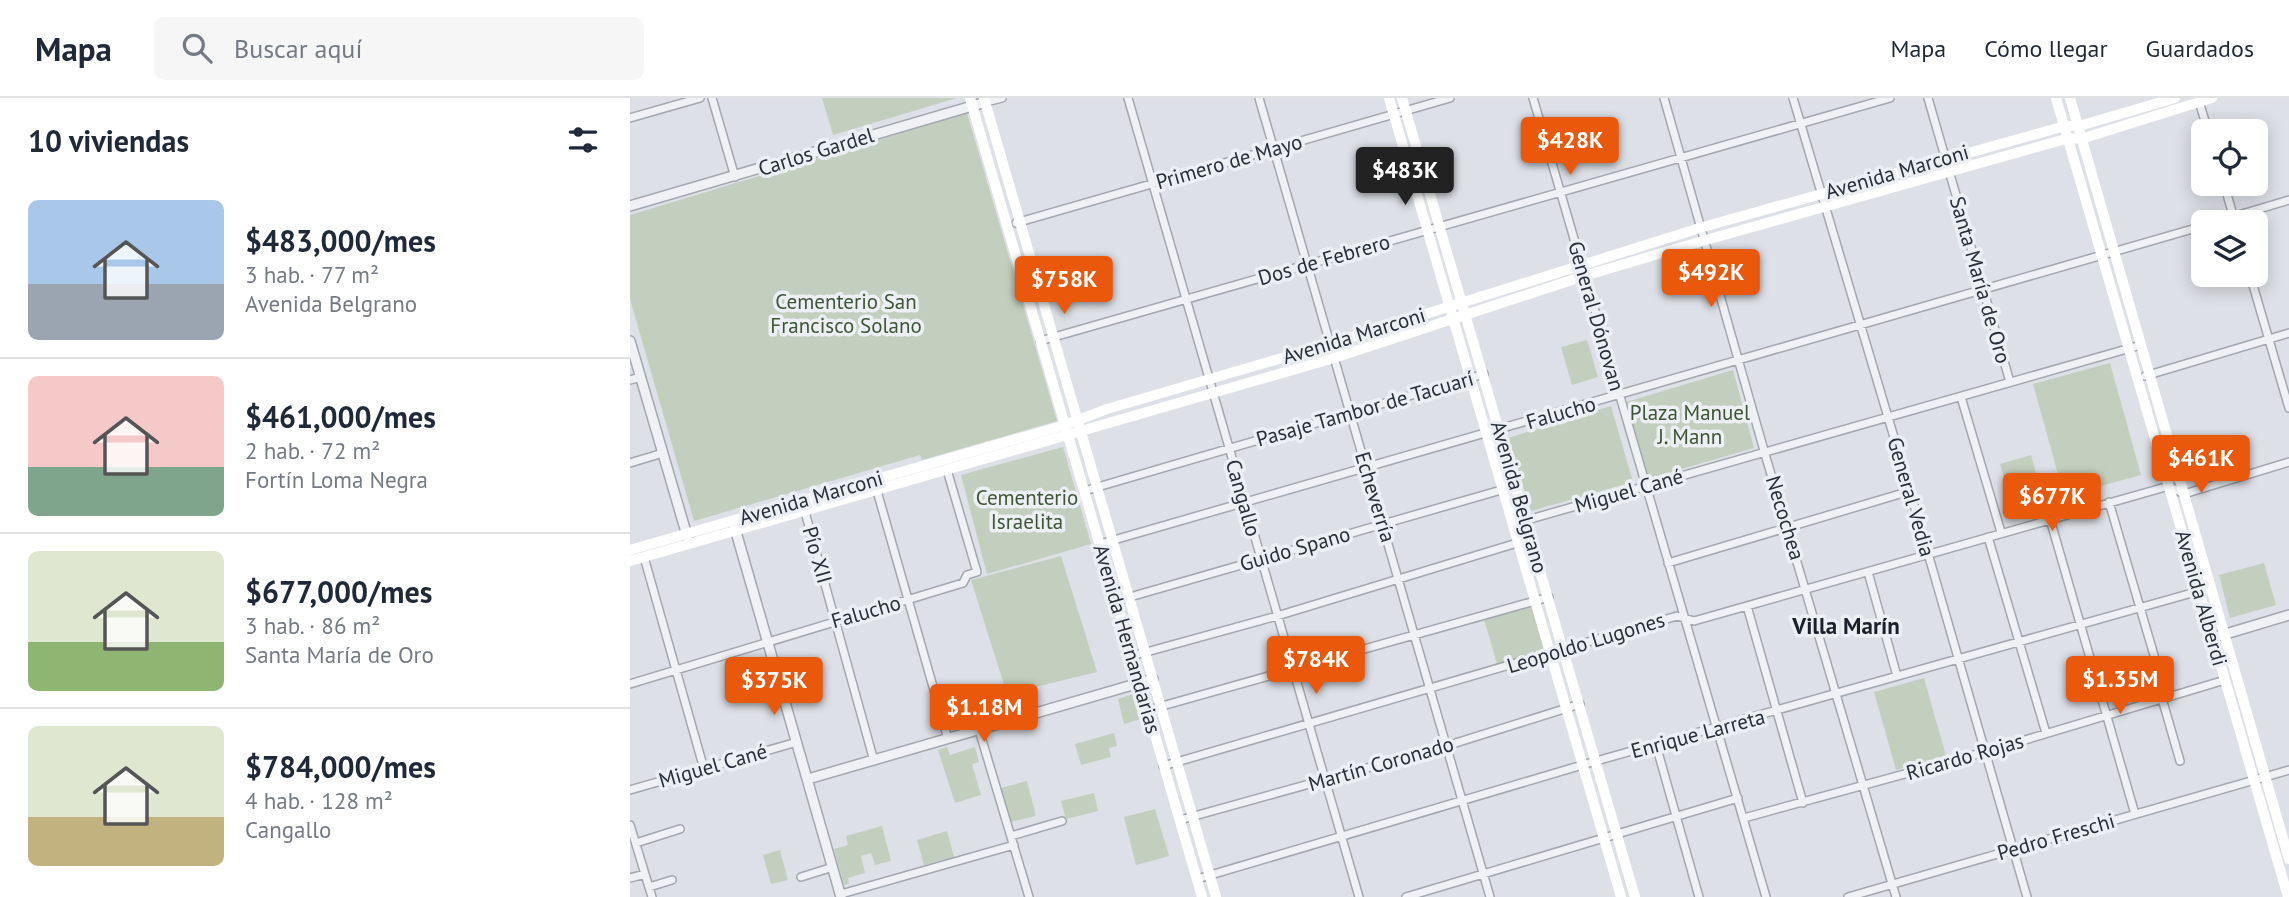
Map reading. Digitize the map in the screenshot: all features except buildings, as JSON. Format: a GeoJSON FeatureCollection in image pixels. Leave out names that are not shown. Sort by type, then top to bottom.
{"type":"FeatureCollection","features":[{"type":"Feature","properties":{"kind":"main road","name":"Avenida Belgrano"},"geometry":{"type":"LineString","coordinates":[[1389,98],[1622,897]]}},
{"type":"Feature","properties":{"kind":"main road","name":"Avenida Belgrano"},"geometry":{"type":"LineString","coordinates":[[1402,98],[1635,895]]}},
{"type":"Feature","properties":{"kind":"main road","name":"Avenida Alberdi"},"geometry":{"type":"LineString","coordinates":[[2056,98],[2199,591],[2219,636],[2225,680],[2288,897]]}},
{"type":"Feature","properties":{"kind":"main road","name":"Avenida Alberdi"},"geometry":{"type":"LineString","coordinates":[[2070,98],[2184,494],[2219,636],[2289,859]]}},
{"type":"Feature","properties":{"kind":"main road","name":"Avenida Marconi"},"geometry":{"type":"LineString","coordinates":[[630,550],[736,532],[877,491],[1068,431],[1078,419],[1463,303],[1703,226],[1944,157],[2065,126],[2079,126],[2175,98]]}},
{"type":"Feature","properties":{"kind":"main road"},"geometry":{"type":"LineString","coordinates":[[2068,138],[2081,139],[2212,98]]}},
{"type":"Feature","properties":{"kind":"main road","name":"Avenida Hernandarias"},"geometry":{"type":"LineString","coordinates":[[985,100],[1041,341],[1202,897]]}},
{"type":"Feature","properties":{"kind":"main road","name":"Avenida Hernandarias"},"geometry":{"type":"LineString","coordinates":[[971,102],[1054,338],[1216,897]]}},
{"type":"Feature","properties":{"kind":"main road","name":"Avenida Marconi"},"geometry":{"type":"LineString","coordinates":[[630,561],[732,520],[1068,431],[1081,432],[1214,394],[1454,320],[1584,276],[2068,138]]}},
{"type":"Feature","properties":{"kind":"street"},"geometry":{"type":"LineString","coordinates":[[630,118],[700,98]]}},
{"type":"Feature","properties":{"kind":"street"},"geometry":{"type":"LineString","coordinates":[[712,98],[735,177]]}},
{"type":"Feature","properties":{"kind":"street","name":"Carlos Gardel"},"geometry":{"type":"LineString","coordinates":[[630,206],[735,177],[971,102],[1002,98]]}},
{"type":"Feature","properties":{"kind":"street","name":"Cangallo"},"geometry":{"type":"LineString","coordinates":[[1128,98],[1359,897]]}},
{"type":"Feature","properties":{"kind":"street","name":"Echeverría"},"geometry":{"type":"LineString","coordinates":[[1259,98],[1400,578],[1490,897]]}},
{"type":"Feature","properties":{"kind":"street","name":"Primero de Mayo"},"geometry":{"type":"LineString","coordinates":[[1014,224],[1450,98]]}},
{"type":"Feature","properties":{"kind":"street","name":"General Dónovan"},"geometry":{"type":"LineString","coordinates":[[1533,98],[1766,897]]}},
{"type":"Feature","properties":{"kind":"street","name":"Necochea"},"geometry":{"type":"LineString","coordinates":[[1664,98],[1703,226],[1765,454],[1896,897]]}},
{"type":"Feature","properties":{"kind":"street","name":"General Vedia"},"geometry":{"type":"LineString","coordinates":[[1793,98],[2027,897]]}},
{"type":"Feature","properties":{"kind":"street","name":"Dos de Febrero"},"geometry":{"type":"LineString","coordinates":[[1041,341],[1890,98]]}},
{"type":"Feature","properties":{"kind":"street","name":"Santa María de Oro"},"geometry":{"type":"LineString","coordinates":[[1928,98],[2010,382]]}},
{"type":"Feature","properties":{"kind":"street"},"geometry":{"type":"LineString","coordinates":[[2199,100],[2205,119]]}},
{"type":"Feature","properties":{"kind":"street"},"geometry":{"type":"LineString","coordinates":[[2262,210],[2289,200]]}},
{"type":"Feature","properties":{"kind":"street","name":"Falucho"},"geometry":{"type":"LineString","coordinates":[[1100,544],[2191,230]]}},
{"type":"Feature","properties":{"kind":"street"},"geometry":{"type":"LineString","coordinates":[[2253,287],[2289,408]]}},
{"type":"Feature","properties":{"kind":"street"},"geometry":{"type":"LineString","coordinates":[[2137,378],[2289,333]]}},
{"type":"Feature","properties":{"kind":"street"},"geometry":{"type":"LineString","coordinates":[[630,341],[688,539]]}},
{"type":"Feature","properties":{"kind":"street","name":"Miguel Cané"},"geometry":{"type":"LineString","coordinates":[[1527,520],[2141,345]]}},
{"type":"Feature","properties":{"kind":"street","name":"Pasaje Tambor de Tacuarí"},"geometry":{"type":"LineString","coordinates":[[1084,491],[1484,374]]}},
{"type":"Feature","properties":{"kind":"street"},"geometry":{"type":"LineString","coordinates":[[630,380],[640,377]]}},
{"type":"Feature","properties":{"kind":"street"},"geometry":{"type":"LineString","coordinates":[[1961,397],[2001,532]]}},
{"type":"Feature","properties":{"kind":"street"},"geometry":{"type":"LineString","coordinates":[[630,463],[663,453]]}},
{"type":"Feature","properties":{"kind":"street"},"geometry":{"type":"LineString","coordinates":[[2169,486],[2184,494],[2289,462]]}},
{"type":"Feature","properties":{"kind":"street","name":"Falucho"},"geometry":{"type":"LineString","coordinates":[[630,684],[963,583],[967,575],[977,572],[947,470]]}},
{"type":"Feature","properties":{"kind":"street","name":"Guido Spano"},"geometry":{"type":"LineString","coordinates":[[1116,601],[1515,486]]}},
{"type":"Feature","properties":{"kind":"street","name":"Leopoldo Lugones"},"geometry":{"type":"LineString","coordinates":[[1163,766],[1685,616],[1694,621],[2169,486]]}},
{"type":"Feature","properties":{"kind":"street"},"geometry":{"type":"LineString","coordinates":[[877,491],[948,739]]}},
{"type":"Feature","properties":{"kind":"street"},"geometry":{"type":"LineString","coordinates":[[1668,563],[1787,525],[1910,491]]}},
{"type":"Feature","properties":{"kind":"street"},"geometry":{"type":"LineString","coordinates":[[2109,502],[2166,696],[2163,702],[2180,761]]}},
{"type":"Feature","properties":{"kind":"street","name":"Pío XII"},"geometry":{"type":"LineString","coordinates":[[805,512],[874,761]]}},
{"type":"Feature","properties":{"kind":"street"},"geometry":{"type":"LineString","coordinates":[[2050,519],[2135,814]]}},
{"type":"Feature","properties":{"kind":"street"},"geometry":{"type":"LineString","coordinates":[[732,520],[841,895],[1014,845]]}},
{"type":"Feature","properties":{"kind":"street"},"geometry":{"type":"LineString","coordinates":[[1132,656],[1277,616],[1517,543],[1527,520]]}},
{"type":"Feature","properties":{"kind":"street"},"geometry":{"type":"LineString","coordinates":[[1988,537],[2046,733]]}},
{"type":"Feature","properties":{"kind":"street"},"geometry":{"type":"LineString","coordinates":[[644,557],[704,769]]}},
{"type":"Feature","properties":{"kind":"street"},"geometry":{"type":"LineString","coordinates":[[1868,572],[1897,676]]}},
{"type":"Feature","properties":{"kind":"street","name":"Enrique Larreta"},"geometry":{"type":"LineString","coordinates":[[1197,879],[1462,803],[1596,761],[2199,591]]}},
{"type":"Feature","properties":{"kind":"street"},"geometry":{"type":"LineString","coordinates":[[1148,710],[1549,597]]}},
{"type":"Feature","properties":{"kind":"street"},"geometry":{"type":"LineString","coordinates":[[1748,606],[1803,803]]}},
{"type":"Feature","properties":{"kind":"street"},"geometry":{"type":"LineString","coordinates":[[2219,636],[2289,615]]}},
{"type":"Feature","properties":{"kind":"street"},"geometry":{"type":"LineString","coordinates":[[808,779],[1153,679]]}},
{"type":"Feature","properties":{"kind":"street","name":"Ricardo Rojas"},"geometry":{"type":"LineString","coordinates":[[1744,818],[1985,752],[2225,680]]}},
{"type":"Feature","properties":{"kind":"street","name":"Martín Coronado"},"geometry":{"type":"LineString","coordinates":[[1180,820],[1446,746],[1580,704]]}},
{"type":"Feature","properties":{"kind":"street"},"geometry":{"type":"LineString","coordinates":[[979,730],[1029,897]]}},
{"type":"Feature","properties":{"kind":"street","name":"Miguel Cané"},"geometry":{"type":"LineString","coordinates":[[630,790],[797,742]]}},
{"type":"Feature","properties":{"kind":"street"},"geometry":{"type":"LineString","coordinates":[[1656,745],[1699,897]]}},
{"type":"Feature","properties":{"kind":"street","name":"Pedro Freschi"},"geometry":{"type":"LineString","coordinates":[[1848,897],[2289,770]]}},
{"type":"Feature","properties":{"kind":"street"},"geometry":{"type":"LineString","coordinates":[[1406,897],[1738,798]]}},
{"type":"Feature","properties":{"kind":"street"},"geometry":{"type":"LineString","coordinates":[[1011,836],[1062,821]]}},
{"type":"Feature","properties":{"kind":"street"},"geometry":{"type":"LineString","coordinates":[[630,825],[652,897]]}},
{"type":"Feature","properties":{"kind":"street"},"geometry":{"type":"LineString","coordinates":[[636,843],[680,829]]}},
{"type":"Feature","properties":{"kind":"street"},"geometry":{"type":"LineString","coordinates":[[801,877],[833,867]]}},
{"type":"Feature","properties":{"kind":"street"},"geometry":{"type":"LineString","coordinates":[[630,878],[645,874]]}},
{"type":"Feature","properties":{"kind":"street"},"geometry":{"type":"LineString","coordinates":[[649,887],[672,880]]}},
{"type":"Feature","properties":{"kind":"street"},"geometry":{"type":"LineString","coordinates":[[1622,897],[1635,895]]}},
{"type":"Feature","properties":{"kind":"green space"},"geometry":{"type":"Polygon","coordinates":[[[822,98],[957,98],[833,135],[822,98]]]}},
{"type":"Feature","properties":{"kind":"green space","name":"Cementerio San Francisco Solano"},"geometry":{"type":"Polygon","coordinates":[[[967,113],[1057,421],[922,460],[920,455],[694,521],[630,299],[630,215],[967,113]]]}},
{"type":"Feature","properties":{"kind":"green space"},"geometry":{"type":"Polygon","coordinates":[[[1587,340],[1598,377],[1572,385],[1561,347],[1587,340]]]}},
{"type":"Feature","properties":{"kind":"green space"},"geometry":{"type":"Polygon","coordinates":[[[2110,363],[2141,475],[2064,496],[2033,384],[2110,363]]]}},
{"type":"Feature","properties":{"kind":"green space","name":"Plaza Manuel J. Mann"},"geometry":{"type":"Polygon","coordinates":[[[1733,370],[1754,448],[1647,479],[1626,402],[1733,370]]]}},
{"type":"Feature","properties":{"kind":"green space"},"geometry":{"type":"Polygon","coordinates":[[[1611,406],[1633,482],[1531,511],[1508,438],[1611,406]]]}},
{"type":"Feature","properties":{"kind":"green space","name":"Cementerio Israelita"},"geometry":{"type":"Polygon","coordinates":[[[1063,447],[1091,544],[987,574],[961,475],[1063,447]]]}},
{"type":"Feature","properties":{"kind":"green space"},"geometry":{"type":"Polygon","coordinates":[[[2031,455],[2045,504],[2014,513],[2000,464],[2031,455]]]}},
{"type":"Feature","properties":{"kind":"green space"},"geometry":{"type":"Polygon","coordinates":[[[1061,556],[1097,672],[1007,694],[971,580],[1061,556]]]}},
{"type":"Feature","properties":{"kind":"green space"},"geometry":{"type":"Polygon","coordinates":[[[2264,563],[2276,605],[2230,618],[2219,575],[2264,563]]]}},
{"type":"Feature","properties":{"kind":"green space"},"geometry":{"type":"Polygon","coordinates":[[[1533,605],[1546,651],[1497,664],[1484,619],[1533,605]]]}},
{"type":"Feature","properties":{"kind":"green space"},"geometry":{"type":"Polygon","coordinates":[[[1924,678],[1946,756],[1896,770],[1874,692],[1924,678]]]}},
{"type":"Feature","properties":{"kind":"green space"},"geometry":{"type":"Polygon","coordinates":[[[1137,693],[1144,718],[1124,724],[1118,699],[1137,693]]]}},
{"type":"Feature","properties":{"kind":"green space"},"geometry":{"type":"Polygon","coordinates":[[[1114,733],[1117,746],[1109,748],[1111,757],[1081,765],[1075,744],[1114,733]]]}},
{"type":"Feature","properties":{"kind":"green space"},"geometry":{"type":"Polygon","coordinates":[[[947,747],[950,755],[975,747],[979,762],[972,764],[981,795],[955,803],[938,750],[947,747]]]}},
{"type":"Feature","properties":{"kind":"green space"},"geometry":{"type":"Polygon","coordinates":[[[1027,781],[1036,816],[1011,822],[1001,788],[1027,781]]]}},
{"type":"Feature","properties":{"kind":"green space"},"geometry":{"type":"Polygon","coordinates":[[[1094,793],[1098,811],[1066,819],[1061,801],[1094,793]]]}},
{"type":"Feature","properties":{"kind":"green space"},"geometry":{"type":"Polygon","coordinates":[[[1155,809],[1169,856],[1136,865],[1124,817],[1155,809]]]}},
{"type":"Feature","properties":{"kind":"green space"},"geometry":{"type":"Polygon","coordinates":[[[882,826],[891,861],[875,865],[871,853],[861,856],[865,873],[848,878],[849,884],[844,885],[834,849],[848,845],[846,836],[882,826]]]}},
{"type":"Feature","properties":{"kind":"green space"},"geometry":{"type":"Polygon","coordinates":[[[947,831],[954,857],[924,865],[917,840],[947,831]]]}},
{"type":"Feature","properties":{"kind":"green space"},"geometry":{"type":"Polygon","coordinates":[[[780,850],[788,880],[771,884],[763,855],[780,850]]]}},
{"type":"Feature","properties":{"kind":"district","name":"Villa Marín"},"geometry":{"type":"Point","coordinates":[1846,626]}}]}
